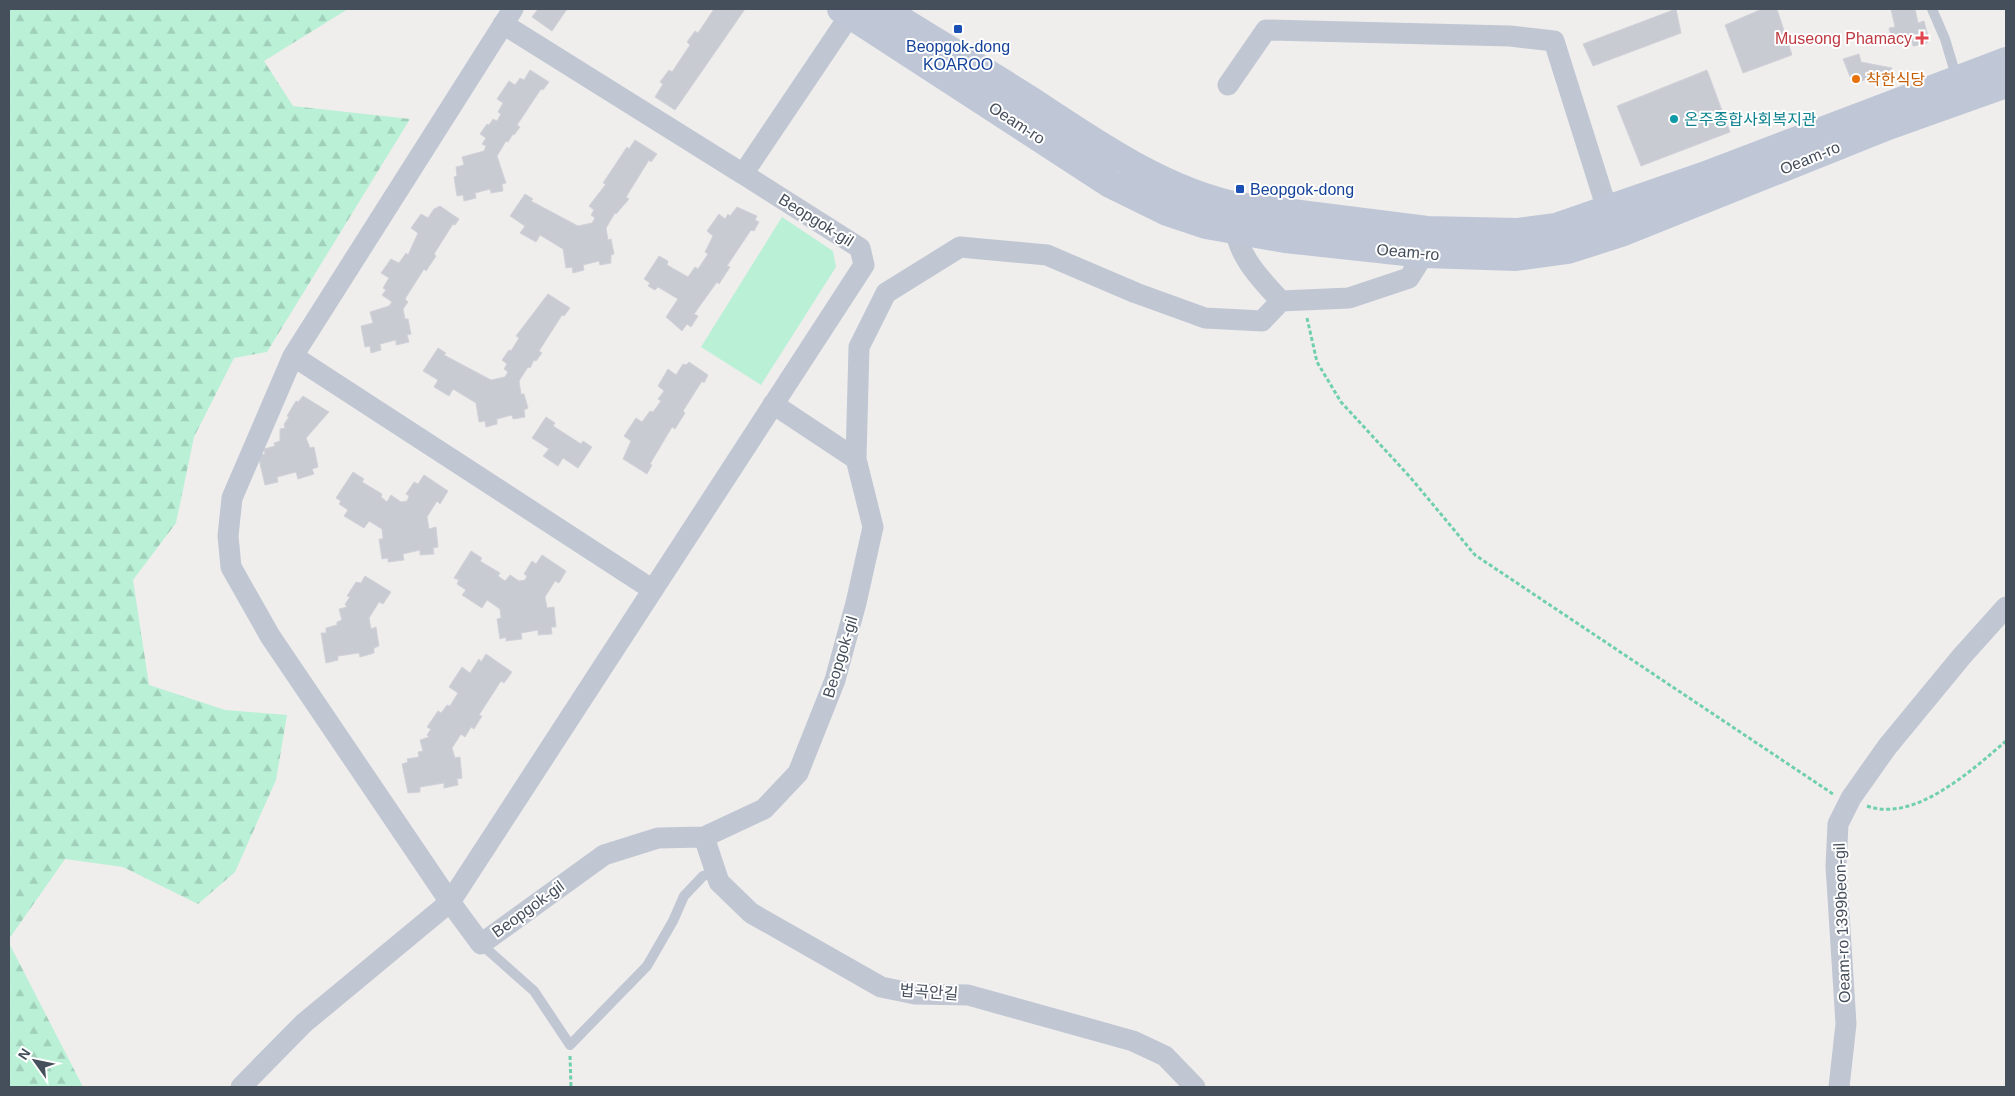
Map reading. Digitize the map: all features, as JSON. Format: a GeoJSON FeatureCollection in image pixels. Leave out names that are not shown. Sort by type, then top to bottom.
{"type":"FeatureCollection","features":[{"type":"Feature","properties":{"kind":"main road","name":"Oeam-ro"},"geometry":{"type":"LineString","coordinates":[[883,9],[1111,152],[1171,184],[1220,202],[1236,218]]}},
{"type":"Feature","properties":{"kind":"main road","name":"Oeam-ro"},"geometry":{"type":"LineString","coordinates":[[848,11],[1110,184],[1167,212],[1206,225],[1236,218],[1425,242],[1516,257],[1568,250],[1621,233],[1888,126],[1959,90],[2006,61]]}},
{"type":"Feature","properties":{"kind":"main road","name":"Oeam-ro"},"geometry":{"type":"LineString","coordinates":[[1425,242],[1556,227],[1959,90],[2006,84]]}},
{"type":"Feature","properties":{"kind":"street"},"geometry":{"type":"LineString","coordinates":[[743,174],[848,11]]}},
{"type":"Feature","properties":{"kind":"street","name":"Beopgok-gil"},"geometry":{"type":"LineString","coordinates":[[450,902],[864,265],[860,248],[743,174],[508,16],[293,356],[232,498],[228,536],[231,568],[270,636],[450,902],[481,944],[604,855],[658,838],[704,837],[764,809],[798,773],[835,680],[874,527],[856,458],[859,347],[886,292],[960,247],[1047,255],[1136,293],[1205,318],[1262,322],[1281,301]]}},
{"type":"Feature","properties":{"kind":"street"},"geometry":{"type":"LineString","coordinates":[[1228,85],[1266,30],[1510,36],[1554,41],[1607,209]]}},
{"type":"Feature","properties":{"kind":"street"},"geometry":{"type":"LineString","coordinates":[[1236,218],[1239,244],[1260,280],[1281,301],[1349,298],[1409,278],[1425,242]]}},
{"type":"Feature","properties":{"kind":"street"},"geometry":{"type":"LineString","coordinates":[[293,356],[653,590]]}},
{"type":"Feature","properties":{"kind":"street"},"geometry":{"type":"LineString","coordinates":[[773,404],[856,458]]}},
{"type":"Feature","properties":{"kind":"street","name":"Oeam-ro 1399beon-gil"},"geometry":{"type":"LineString","coordinates":[[1838,1087],[1846,1024],[1836,866],[1838,824],[1850,800],[1887,747],[1962,656],[2006,607]]}},
{"type":"Feature","properties":{"kind":"street","name":"법곡안길"},"geometry":{"type":"LineString","coordinates":[[704,837],[719,882],[751,912],[881,987],[915,994],[968,995],[1133,1041],[1165,1056],[1195,1087]]}},
{"type":"Feature","properties":{"kind":"street"},"geometry":{"type":"LineString","coordinates":[[241,1087],[304,1023],[450,902]]}},
{"type":"Feature","properties":{"kind":"lane"},"geometry":{"type":"LineString","coordinates":[[1932,9],[1945,39],[1959,90]]}},
{"type":"Feature","properties":{"kind":"lane"},"geometry":{"type":"LineString","coordinates":[[481,944],[534,991],[570,1046],[647,966],[673,921],[684,896],[703,876],[715,872]]}},
{"type":"Feature","properties":{"kind":"path"},"geometry":{"type":"LineString","coordinates":[[1304,300],[1317,362],[1341,402],[1410,477],[1475,556],[1834,794],[1881,811],[1918,805],[1977,766],[2006,741]]}},
{"type":"Feature","properties":{"kind":"path"},"geometry":{"type":"LineString","coordinates":[[570,1046],[571,1087]]}},
{"type":"Feature","properties":{"kind":"green space"},"geometry":{"type":"Polygon","coordinates":[[[9,9],[348,9],[264,61],[293,106],[410,119],[267,352],[234,358],[194,437],[176,523],[133,580],[149,685],[225,710],[287,715],[276,780],[235,872],[198,904],[123,867],[65,859],[9,939],[9,9]]]}},
{"type":"Feature","properties":{"kind":"green space"},"geometry":{"type":"Polygon","coordinates":[[[782,217],[833,251],[836,267],[761,385],[701,347],[782,217]]]}},
{"type":"Feature","properties":{"kind":"green space"},"geometry":{"type":"Polygon","coordinates":[[[9,943],[83,1087],[9,1087],[9,943]]]}},
{"type":"Feature","properties":{"kind":"building"},"geometry":{"type":"Polygon","coordinates":[[[538,9],[567,9],[552,31],[532,17],[538,9]]]}},
{"type":"Feature","properties":{"kind":"building"},"geometry":{"type":"Polygon","coordinates":[[[714,9],[745,9],[675,110],[655,97],[663,84],[660,82],[669,70],[672,72],[690,45],[687,42],[695,31],[698,33],[714,9]]]}},
{"type":"Feature","properties":{"kind":"building"},"geometry":{"type":"Polygon","coordinates":[[[1676,9],[1681,33],[1593,66],[1583,44],[1676,9]]]}},
{"type":"Feature","properties":{"kind":"building"},"geometry":{"type":"Polygon","coordinates":[[[1762,9],[1777,9],[1792,55],[1743,73],[1725,25],[1762,9]]]}},
{"type":"Feature","properties":{"kind":"building"},"geometry":{"type":"Polygon","coordinates":[[[1891,9],[1915,9],[1918,23],[1924,21],[1929,40],[1926,44],[1913,46],[1912,42],[1893,46],[1889,28],[1895,27],[1891,9]]]}},
{"type":"Feature","properties":{"kind":"building"},"geometry":{"type":"Polygon","coordinates":[[[1859,54],[1861,62],[1892,68],[1890,71],[1853,84],[1843,59],[1859,54]]]}},
{"type":"Feature","properties":{"kind":"building"},"geometry":{"type":"Polygon","coordinates":[[[530,70],[549,82],[543,90],[541,89],[517,125],[520,127],[508,142],[506,141],[497,156],[506,183],[502,184],[503,191],[491,193],[490,189],[475,193],[476,198],[464,201],[463,195],[457,196],[454,177],[457,176],[456,167],[464,165],[462,157],[484,151],[486,146],[482,144],[486,138],[480,134],[487,124],[489,125],[493,119],[497,121],[501,114],[498,112],[503,103],[497,99],[509,81],[515,85],[520,78],[524,80],[530,70]]]}},
{"type":"Feature","properties":{"kind":"building","name":"온주종합사회복지관"},"geometry":{"type":"Polygon","coordinates":[[[1707,70],[1730,132],[1641,166],[1617,106],[1707,70]]]}},
{"type":"Feature","properties":{"kind":"building"},"geometry":{"type":"Polygon","coordinates":[[[635,140],[657,154],[651,162],[649,160],[626,197],[629,199],[615,213],[606,228],[608,240],[611,239],[614,254],[611,255],[611,263],[600,265],[599,261],[583,265],[584,270],[573,273],[572,267],[566,268],[563,249],[540,235],[536,242],[520,233],[525,226],[510,216],[525,194],[533,199],[531,201],[578,226],[592,223],[595,218],[591,215],[594,210],[589,206],[606,184],[603,183],[627,147],[629,149],[635,140]]]}},
{"type":"Feature","properties":{"kind":"building"},"geometry":{"type":"Polygon","coordinates":[[[440,206],[459,219],[455,225],[453,224],[434,254],[436,256],[426,271],[424,269],[405,299],[408,302],[403,309],[405,319],[408,319],[411,334],[407,335],[409,342],[396,345],[396,340],[380,344],[381,350],[371,353],[370,346],[365,347],[361,326],[373,323],[370,312],[389,306],[392,302],[382,295],[386,290],[383,288],[389,278],[381,273],[391,259],[399,263],[406,253],[408,255],[418,233],[411,228],[421,214],[428,218],[434,209],[440,206]]]}},
{"type":"Feature","properties":{"kind":"building"},"geometry":{"type":"Polygon","coordinates":[[[737,207],[757,216],[755,220],[759,222],[754,231],[751,230],[727,266],[730,267],[719,284],[717,282],[694,314],[698,316],[691,327],[687,324],[682,331],[666,317],[678,299],[658,287],[655,290],[648,286],[650,283],[644,279],[659,256],[668,261],[667,265],[688,277],[695,267],[698,269],[708,254],[705,252],[713,236],[707,231],[719,214],[725,219],[737,207]]]}},
{"type":"Feature","properties":{"kind":"building"},"geometry":{"type":"Polygon","coordinates":[[[548,294],[570,308],[564,316],[562,315],[539,351],[542,353],[536,361],[534,360],[530,368],[528,367],[519,381],[521,394],[524,394],[528,408],[524,410],[525,417],[513,419],[512,415],[497,419],[497,424],[486,427],[485,421],[479,422],[476,403],[453,389],[449,396],[434,387],[438,380],[423,371],[438,348],[446,353],[444,355],[491,380],[505,377],[508,372],[504,369],[507,364],[502,360],[509,350],[511,351],[519,338],[516,336],[548,294]]]}},
{"type":"Feature","properties":{"kind":"building"},"geometry":{"type":"Polygon","coordinates":[[[689,362],[708,375],[704,383],[702,381],[683,411],[685,413],[675,429],[672,427],[650,464],[652,465],[647,474],[623,459],[631,441],[624,436],[636,418],[642,422],[661,401],[658,399],[664,391],[658,386],[668,369],[676,375],[683,364],[686,365],[689,362]]]}},
{"type":"Feature","properties":{"kind":"building"},"geometry":{"type":"Polygon","coordinates":[[[303,396],[329,412],[306,438],[310,448],[314,447],[318,467],[312,469],[314,474],[298,479],[296,472],[277,477],[278,482],[265,485],[258,455],[265,454],[264,449],[275,446],[274,443],[280,441],[280,429],[285,428],[284,424],[289,417],[287,416],[296,401],[298,402],[303,396]]]}},
{"type":"Feature","properties":{"kind":"building"},"geometry":{"type":"Polygon","coordinates":[[[546,417],[555,423],[553,426],[581,444],[583,441],[592,447],[578,468],[563,458],[558,466],[543,456],[549,449],[532,438],[546,417]]]}},
{"type":"Feature","properties":{"kind":"building"},"geometry":{"type":"Polygon","coordinates":[[[353,472],[364,479],[362,482],[382,494],[381,497],[387,502],[391,495],[401,502],[407,501],[409,496],[406,494],[414,482],[418,484],[424,475],[448,491],[440,504],[437,501],[427,517],[429,529],[436,527],[438,547],[433,548],[434,554],[420,555],[420,550],[403,554],[404,560],[388,562],[388,558],[382,559],[379,539],[383,539],[382,529],[369,521],[364,528],[344,516],[348,510],[339,504],[341,501],[336,498],[353,472]]]}},
{"type":"Feature","properties":{"kind":"building"},"geometry":{"type":"Polygon","coordinates":[[[471,551],[482,558],[480,561],[500,573],[498,576],[505,581],[510,575],[519,581],[525,580],[527,576],[524,574],[532,561],[536,564],[542,555],[566,571],[559,583],[555,581],[545,597],[547,608],[554,607],[556,627],[551,627],[552,634],[538,635],[538,630],[521,633],[522,639],[506,641],[506,637],[500,639],[497,619],[501,618],[500,609],[487,600],[482,608],[462,595],[466,590],[457,584],[459,580],[454,578],[471,551]]]}},
{"type":"Feature","properties":{"kind":"building"},"geometry":{"type":"Polygon","coordinates":[[[365,576],[391,592],[383,604],[379,602],[369,618],[371,629],[376,627],[379,646],[374,648],[374,653],[360,657],[359,653],[338,656],[338,660],[326,663],[321,633],[326,633],[326,628],[337,625],[337,622],[342,620],[339,609],[347,607],[345,604],[350,597],[347,596],[356,582],[361,583],[365,576]]]}},
{"type":"Feature","properties":{"kind":"building"},"geometry":{"type":"Polygon","coordinates":[[[486,654],[512,672],[504,683],[501,681],[479,715],[482,716],[474,729],[471,727],[465,737],[461,734],[452,748],[455,758],[460,757],[462,778],[457,779],[458,785],[444,788],[444,783],[420,787],[420,792],[408,793],[402,764],[408,762],[407,759],[419,757],[418,752],[423,751],[420,740],[429,737],[427,735],[431,729],[427,727],[438,711],[441,713],[447,705],[450,706],[458,693],[449,687],[462,667],[470,673],[479,659],[481,662],[486,654]]]}},
{"type":"Feature","properties":{"kind":"place","name":"Beopgok-dong KOAROO"},"geometry":{"type":"Point","coordinates":[958,29]}},
{"type":"Feature","properties":{"kind":"place","name":"Museong Phamacy"},"geometry":{"type":"Point","coordinates":[1922,38]}},
{"type":"Feature","properties":{"kind":"place","name":"착한식당"},"geometry":{"type":"Point","coordinates":[1856,79]}},
{"type":"Feature","properties":{"kind":"place","name":"온주종합사회복지관"},"geometry":{"type":"Point","coordinates":[1674,119]}},
{"type":"Feature","properties":{"kind":"place","name":"Beopgok-dong"},"geometry":{"type":"Point","coordinates":[1240,189]}}]}
